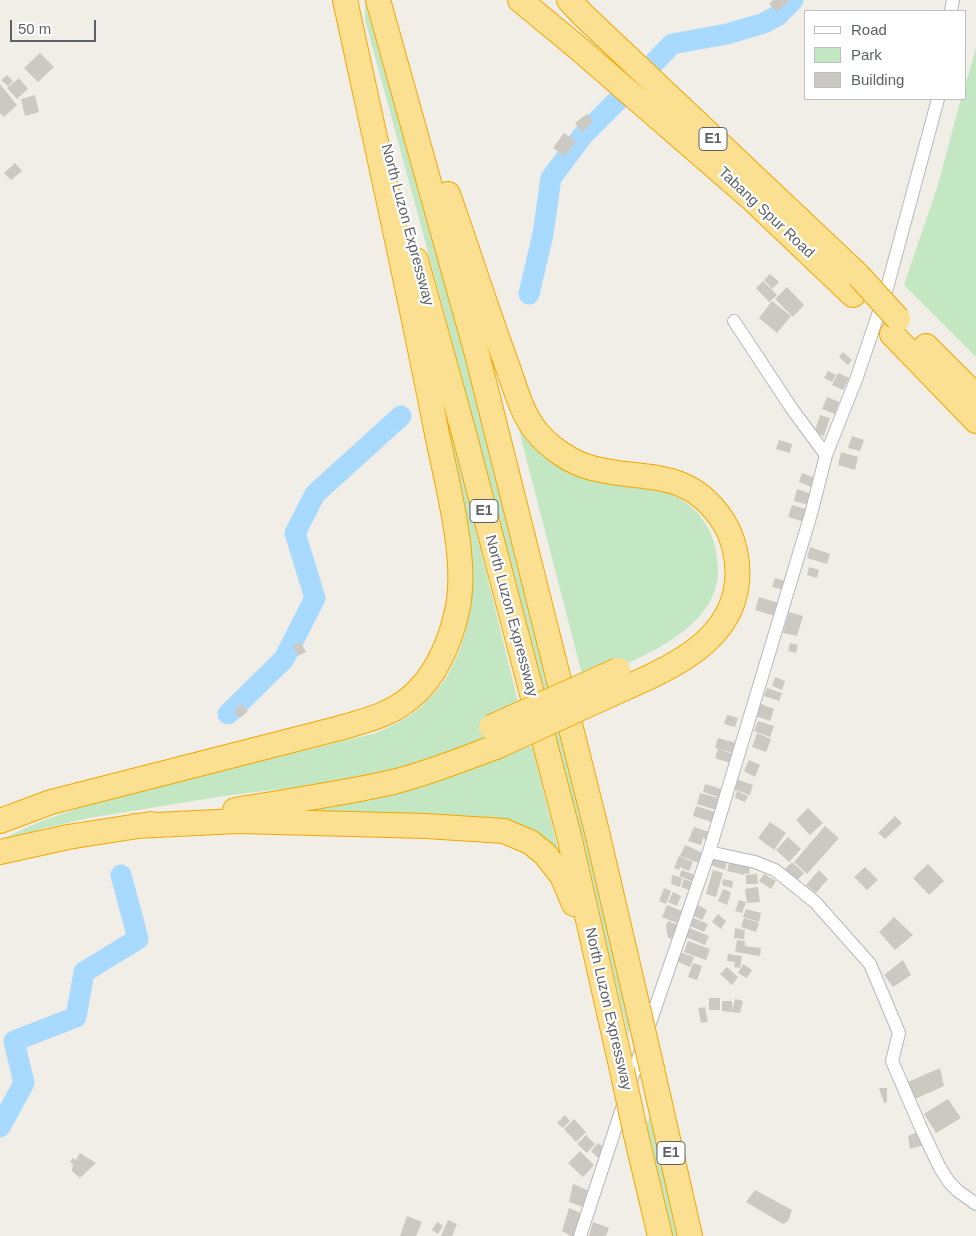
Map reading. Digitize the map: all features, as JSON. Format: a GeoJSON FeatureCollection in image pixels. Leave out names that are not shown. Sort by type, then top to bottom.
{"type":"FeatureCollection","features":[{"type":"Feature","properties":{"kind":"highway"},"geometry":{"type":"LineString","coordinates":[[0,821],[51,802],[372,719],[409,699],[427,678],[443,654],[458,609],[460,585],[455,529],[392,217],[345,0]]}},
{"type":"Feature","properties":{"kind":"highway","name":"North Luzon Expressway"},"geometry":{"type":"LineString","coordinates":[[345,0],[465,437],[569,836],[660,1236]]}},
{"type":"Feature","properties":{"kind":"highway"},"geometry":{"type":"LineString","coordinates":[[0,852],[68,837],[357,790],[425,773],[494,736],[622,679],[681,660],[717,630],[725,619],[737,589],[738,573],[732,539],[727,527],[712,506],[690,489],[668,479],[590,468],[574,460],[555,448],[535,430],[522,407],[488,315],[452,206],[379,0]]}},
{"type":"Feature","properties":{"kind":"highway","name":"North Luzon Expressway"},"geometry":{"type":"LineString","coordinates":[[379,0],[477,354],[594,820],[690,1236]]}},
{"type":"Feature","properties":{"kind":"highway","name":"Tabang Spur Road"},"geometry":{"type":"LineString","coordinates":[[520,0],[856,286]]}},
{"type":"Feature","properties":{"kind":"highway","name":"Tabang Spur Road"},"geometry":{"type":"LineString","coordinates":[[569,0],[895,326],[976,421]]}},
{"type":"Feature","properties":{"kind":"highway","name":"Tabang Spur Road"},"geometry":{"type":"LineString","coordinates":[[895,326],[976,396]]}},
{"type":"Feature","properties":{"kind":"highway"},"geometry":{"type":"LineString","coordinates":[[135,826],[238,821],[341,823],[493,830],[504,831],[522,838],[545,854],[559,872],[568,888],[611,1024]]}},
{"type":"Feature","properties":{"kind":"street"},"geometry":{"type":"LineString","coordinates":[[580,1236],[709,852],[811,514],[826,455],[857,377],[886,288],[938,100]]}},
{"type":"Feature","properties":{"kind":"street"},"geometry":{"type":"LineString","coordinates":[[734,321],[792,409],[826,455]]}},
{"type":"Feature","properties":{"kind":"street"},"geometry":{"type":"LineString","coordinates":[[709,852],[755,862],[775,870],[815,902],[870,964],[899,1033],[892,1061],[921,1128],[940,1168],[949,1182],[958,1192],[976,1204]]}},
{"type":"Feature","properties":{"kind":"green space"},"geometry":{"type":"Polygon","coordinates":[[[365,2],[476,387],[634,1019],[628,1034],[534,653],[468,399],[365,20],[365,2]]]}},
{"type":"Feature","properties":{"kind":"green space"},"geometry":{"type":"Polygon","coordinates":[[[976,48],[976,357],[904,285],[937,188],[961,100],[966,100],[966,83],[976,48]]]}},
{"type":"Feature","properties":{"kind":"green space"},"geometry":{"type":"Polygon","coordinates":[[[513,407],[530,432],[671,494],[685,502],[694,509],[707,527],[715,548],[718,570],[714,592],[704,611],[688,628],[669,642],[647,654],[584,682],[513,407]]]}},
{"type":"Feature","properties":{"kind":"green space"},"geometry":{"type":"Polygon","coordinates":[[[452,433],[523,722],[453,754],[397,768],[330,783],[224,796],[89,818],[41,829],[0,842],[0,840],[39,822],[105,799],[376,733],[402,720],[420,708],[436,692],[452,667],[463,639],[469,610],[470,595],[443,435],[452,433]]]}},
{"type":"Feature","properties":{"kind":"green space"},"geometry":{"type":"Polygon","coordinates":[[[532,746],[559,853],[434,821],[273,809],[485,761],[532,746]]]}},
{"type":"Feature","properties":{"kind":"green space"},"geometry":{"type":"Polygon","coordinates":[[[653,1106],[681,1236],[672,1236],[647,1123],[653,1106]]]}},
{"type":"Feature","properties":{"kind":"building"},"geometry":{"type":"Polygon","coordinates":[[[773,0],[790,0],[777,12],[769,4],[773,0]]]}},
{"type":"Feature","properties":{"kind":"building"},"geometry":{"type":"Polygon","coordinates":[[[40,53],[54,67],[38,82],[24,68],[40,53]]]}},
{"type":"Feature","properties":{"kind":"building"},"geometry":{"type":"Polygon","coordinates":[[[7,75],[13,81],[8,86],[1,80],[7,75]]]}},
{"type":"Feature","properties":{"kind":"building"},"geometry":{"type":"Polygon","coordinates":[[[19,78],[28,89],[17,99],[7,88],[19,78]]]}},
{"type":"Feature","properties":{"kind":"building"},"geometry":{"type":"Polygon","coordinates":[[[0,84],[17,105],[4,117],[0,113],[0,84]]]}},
{"type":"Feature","properties":{"kind":"building"},"geometry":{"type":"Polygon","coordinates":[[[35,95],[39,112],[25,116],[21,99],[35,95]]]}},
{"type":"Feature","properties":{"kind":"building"},"geometry":{"type":"Polygon","coordinates":[[[587,114],[593,121],[582,133],[575,123],[587,114]]]}},
{"type":"Feature","properties":{"kind":"building"},"geometry":{"type":"Polygon","coordinates":[[[564,133],[576,141],[565,156],[553,148],[564,133]]]}},
{"type":"Feature","properties":{"kind":"building"},"geometry":{"type":"Polygon","coordinates":[[[15,163],[22,171],[11,180],[4,173],[15,163]]]}},
{"type":"Feature","properties":{"kind":"building"},"geometry":{"type":"Polygon","coordinates":[[[770,274],[779,282],[772,289],[764,280],[770,274]]]}},
{"type":"Feature","properties":{"kind":"building"},"geometry":{"type":"Polygon","coordinates":[[[763,281],[777,295],[769,302],[756,288],[763,281]]]}},
{"type":"Feature","properties":{"kind":"building"},"geometry":{"type":"Polygon","coordinates":[[[787,287],[804,305],[793,317],[775,299],[787,287]]]}},
{"type":"Feature","properties":{"kind":"building"},"geometry":{"type":"Polygon","coordinates":[[[772,301],[791,316],[777,333],[759,318],[772,301]]]}},
{"type":"Feature","properties":{"kind":"building"},"geometry":{"type":"Polygon","coordinates":[[[843,352],[852,360],[848,365],[839,357],[843,352]]]}},
{"type":"Feature","properties":{"kind":"building"},"geometry":{"type":"Polygon","coordinates":[[[828,371],[836,375],[832,382],[824,378],[828,371]]]}},
{"type":"Feature","properties":{"kind":"building"},"geometry":{"type":"Polygon","coordinates":[[[838,373],[849,378],[843,390],[832,385],[838,373]]]}},
{"type":"Feature","properties":{"kind":"building"},"geometry":{"type":"Polygon","coordinates":[[[827,397],[839,402],[835,414],[822,409],[827,397]]]}},
{"type":"Feature","properties":{"kind":"building"},"geometry":{"type":"Polygon","coordinates":[[[820,415],[830,418],[824,436],[814,433],[820,415]]]}},
{"type":"Feature","properties":{"kind":"building"},"geometry":{"type":"Polygon","coordinates":[[[852,436],[864,440],[860,451],[848,448],[852,436]]]}},
{"type":"Feature","properties":{"kind":"building"},"geometry":{"type":"Polygon","coordinates":[[[779,440],[792,444],[790,453],[776,449],[779,440]]]}},
{"type":"Feature","properties":{"kind":"building"},"geometry":{"type":"Polygon","coordinates":[[[841,452],[858,457],[855,470],[838,465],[841,452]]]}},
{"type":"Feature","properties":{"kind":"building"},"geometry":{"type":"Polygon","coordinates":[[[802,473],[817,479],[814,488],[799,482],[802,473]]]}},
{"type":"Feature","properties":{"kind":"building"},"geometry":{"type":"Polygon","coordinates":[[[797,489],[815,495],[812,506],[794,501],[797,489]]]}},
{"type":"Feature","properties":{"kind":"building"},"geometry":{"type":"Polygon","coordinates":[[[792,505],[809,510],[805,522],[788,517],[792,505]]]}},
{"type":"Feature","properties":{"kind":"building"},"geometry":{"type":"Polygon","coordinates":[[[810,547],[830,554],[827,564],[807,558],[810,547]]]}},
{"type":"Feature","properties":{"kind":"building"},"geometry":{"type":"Polygon","coordinates":[[[809,567],[819,570],[817,578],[807,575],[809,567]]]}},
{"type":"Feature","properties":{"kind":"building"},"geometry":{"type":"Polygon","coordinates":[[[775,578],[788,582],[785,590],[772,587],[775,578]]]}},
{"type":"Feature","properties":{"kind":"building"},"geometry":{"type":"Polygon","coordinates":[[[759,597],[779,603],[775,616],[755,610],[759,597]]]}},
{"type":"Feature","properties":{"kind":"building"},"geometry":{"type":"Polygon","coordinates":[[[789,612],[803,616],[797,636],[783,633],[789,612]]]}},
{"type":"Feature","properties":{"kind":"building"},"geometry":{"type":"Polygon","coordinates":[[[301,642],[306,652],[298,656],[293,646],[301,642]]]}},
{"type":"Feature","properties":{"kind":"building"},"geometry":{"type":"Polygon","coordinates":[[[790,643],[798,645],[796,653],[788,651],[790,643]]]}},
{"type":"Feature","properties":{"kind":"building"},"geometry":{"type":"Polygon","coordinates":[[[775,677],[785,681],[782,690],[772,686],[775,677]]]}},
{"type":"Feature","properties":{"kind":"building"},"geometry":{"type":"Polygon","coordinates":[[[767,688],[782,693],[779,701],[764,696],[767,688]]]}},
{"type":"Feature","properties":{"kind":"building"},"geometry":{"type":"Polygon","coordinates":[[[759,703],[774,709],[770,721],[755,716],[759,703]]]}},
{"type":"Feature","properties":{"kind":"building"},"geometry":{"type":"Polygon","coordinates":[[[241,704],[248,711],[240,718],[234,711],[241,704]]]}},
{"type":"Feature","properties":{"kind":"building"},"geometry":{"type":"Polygon","coordinates":[[[727,715],[738,718],[735,727],[724,724],[727,715]]]}},
{"type":"Feature","properties":{"kind":"building"},"geometry":{"type":"Polygon","coordinates":[[[758,721],[774,726],[770,737],[754,731],[758,721]]]}},
{"type":"Feature","properties":{"kind":"building"},"geometry":{"type":"Polygon","coordinates":[[[757,733],[771,739],[766,752],[752,747],[757,733]]]}},
{"type":"Feature","properties":{"kind":"building"},"geometry":{"type":"Polygon","coordinates":[[[718,738],[736,743],[733,753],[715,748],[718,738]]]}},
{"type":"Feature","properties":{"kind":"building"},"geometry":{"type":"Polygon","coordinates":[[[718,749],[733,754],[730,763],[715,758],[718,749]]]}},
{"type":"Feature","properties":{"kind":"building"},"geometry":{"type":"Polygon","coordinates":[[[749,760],[760,765],[755,777],[744,771],[749,760]]]}},
{"type":"Feature","properties":{"kind":"building"},"geometry":{"type":"Polygon","coordinates":[[[736,779],[753,785],[750,795],[733,789],[736,779]]]}},
{"type":"Feature","properties":{"kind":"building"},"geometry":{"type":"Polygon","coordinates":[[[705,784],[721,789],[719,797],[703,792],[705,784]]]}},
{"type":"Feature","properties":{"kind":"building"},"geometry":{"type":"Polygon","coordinates":[[[737,791],[748,796],[745,802],[735,798],[737,791]]]}},
{"type":"Feature","properties":{"kind":"building"},"geometry":{"type":"Polygon","coordinates":[[[700,793],[719,798],[716,810],[697,804],[700,793]]]}},
{"type":"Feature","properties":{"kind":"building"},"geometry":{"type":"Polygon","coordinates":[[[696,806],[715,812],[712,822],[693,816],[696,806]]]}},
{"type":"Feature","properties":{"kind":"building"},"geometry":{"type":"Polygon","coordinates":[[[808,808],[823,823],[810,835],[796,820],[808,808]]]}},
{"type":"Feature","properties":{"kind":"building"},"geometry":{"type":"Polygon","coordinates":[[[895,816],[902,823],[885,839],[878,833],[895,816]]]}},
{"type":"Feature","properties":{"kind":"building"},"geometry":{"type":"Polygon","coordinates":[[[770,822],[786,833],[774,850],[758,838],[770,822]]]}},
{"type":"Feature","properties":{"kind":"building"},"geometry":{"type":"Polygon","coordinates":[[[825,826],[839,838],[807,874],[794,862],[825,826]]]}},
{"type":"Feature","properties":{"kind":"building"},"geometry":{"type":"Polygon","coordinates":[[[694,827],[709,832],[707,840],[703,838],[701,845],[688,841],[694,827]]]}},
{"type":"Feature","properties":{"kind":"building"},"geometry":{"type":"Polygon","coordinates":[[[788,837],[801,849],[789,862],[776,850],[788,837]]]}},
{"type":"Feature","properties":{"kind":"building"},"geometry":{"type":"Polygon","coordinates":[[[685,845],[703,853],[699,863],[680,856],[685,845]]]}},
{"type":"Feature","properties":{"kind":"building"},"geometry":{"type":"Polygon","coordinates":[[[714,854],[728,859],[725,870],[711,865],[714,854]]]}},
{"type":"Feature","properties":{"kind":"building"},"geometry":{"type":"Polygon","coordinates":[[[679,856],[693,862],[689,871],[680,867],[679,870],[674,868],[679,856]]]}},
{"type":"Feature","properties":{"kind":"building"},"geometry":{"type":"Polygon","coordinates":[[[792,862],[804,873],[795,883],[783,871],[792,862]]]}},
{"type":"Feature","properties":{"kind":"building"},"geometry":{"type":"Polygon","coordinates":[[[729,863],[750,867],[749,874],[745,873],[744,875],[727,871],[729,863]]]}},
{"type":"Feature","properties":{"kind":"building"},"geometry":{"type":"Polygon","coordinates":[[[928,864],[944,881],[929,895],[913,878],[928,864]]]}},
{"type":"Feature","properties":{"kind":"building"},"geometry":{"type":"Polygon","coordinates":[[[865,867],[878,880],[867,890],[854,877],[865,867]]]}},
{"type":"Feature","properties":{"kind":"building"},"geometry":{"type":"Polygon","coordinates":[[[682,870],[695,875],[692,881],[679,876],[682,870]]]}},
{"type":"Feature","properties":{"kind":"building"},"geometry":{"type":"Polygon","coordinates":[[[713,870],[723,873],[716,897],[706,894],[713,870]]]}},
{"type":"Feature","properties":{"kind":"building"},"geometry":{"type":"Polygon","coordinates":[[[819,870],[828,879],[816,893],[806,885],[819,870]]]}},
{"type":"Feature","properties":{"kind":"building"},"geometry":{"type":"Polygon","coordinates":[[[757,874],[758,884],[746,884],[746,875],[757,874]]]}},
{"type":"Feature","properties":{"kind":"building"},"geometry":{"type":"Polygon","coordinates":[[[764,874],[776,881],[771,889],[759,881],[764,874]]]}},
{"type":"Feature","properties":{"kind":"building"},"geometry":{"type":"Polygon","coordinates":[[[672,875],[682,878],[680,887],[671,884],[672,875]]]}},
{"type":"Feature","properties":{"kind":"building"},"geometry":{"type":"Polygon","coordinates":[[[684,879],[692,882],[689,890],[681,887],[684,879]]]}},
{"type":"Feature","properties":{"kind":"building"},"geometry":{"type":"Polygon","coordinates":[[[723,879],[733,881],[732,888],[722,885],[723,879]]]}},
{"type":"Feature","properties":{"kind":"building"},"geometry":{"type":"Polygon","coordinates":[[[758,887],[760,902],[747,903],[745,889],[758,887]]]}},
{"type":"Feature","properties":{"kind":"building"},"geometry":{"type":"Polygon","coordinates":[[[664,888],[671,891],[666,904],[659,901],[664,888]]]}},
{"type":"Feature","properties":{"kind":"building"},"geometry":{"type":"Polygon","coordinates":[[[723,889],[731,892],[727,905],[718,901],[723,889]]]}},
{"type":"Feature","properties":{"kind":"building"},"geometry":{"type":"Polygon","coordinates":[[[673,892],[681,896],[677,906],[668,902],[673,892]]]}},
{"type":"Feature","properties":{"kind":"building"},"geometry":{"type":"Polygon","coordinates":[[[739,900],[746,902],[742,913],[735,911],[739,900]]]}},
{"type":"Feature","properties":{"kind":"building"},"geometry":{"type":"Polygon","coordinates":[[[696,904],[707,910],[702,920],[691,914],[696,904]]]}},
{"type":"Feature","properties":{"kind":"building"},"geometry":{"type":"Polygon","coordinates":[[[667,905],[682,911],[677,923],[662,917],[667,905]]]}},
{"type":"Feature","properties":{"kind":"building"},"geometry":{"type":"Polygon","coordinates":[[[746,909],[761,913],[759,922],[743,917],[746,909]]]}},
{"type":"Feature","properties":{"kind":"building"},"geometry":{"type":"Polygon","coordinates":[[[718,914],[726,921],[721,929],[712,922],[718,914]]]}},
{"type":"Feature","properties":{"kind":"building"},"geometry":{"type":"Polygon","coordinates":[[[691,917],[708,924],[704,932],[688,925],[691,917]]]}},
{"type":"Feature","properties":{"kind":"building"},"geometry":{"type":"Polygon","coordinates":[[[894,917],[913,935],[895,950],[879,932],[894,917]]]}},
{"type":"Feature","properties":{"kind":"building"},"geometry":{"type":"Polygon","coordinates":[[[744,918],[759,923],[756,932],[741,927],[744,918]]]}},
{"type":"Feature","properties":{"kind":"building"},"geometry":{"type":"Polygon","coordinates":[[[668,921],[678,925],[673,939],[668,938],[666,926],[668,921]]]}},
{"type":"Feature","properties":{"kind":"building"},"geometry":{"type":"Polygon","coordinates":[[[689,928],[709,936],[705,945],[686,937],[689,928]]]}},
{"type":"Feature","properties":{"kind":"building"},"geometry":{"type":"Polygon","coordinates":[[[735,928],[745,930],[744,939],[734,938],[735,928]]]}},
{"type":"Feature","properties":{"kind":"building"},"geometry":{"type":"Polygon","coordinates":[[[737,940],[745,941],[745,946],[761,948],[760,956],[735,952],[737,940]]]}},
{"type":"Feature","properties":{"kind":"building"},"geometry":{"type":"Polygon","coordinates":[[[688,941],[710,949],[706,960],[684,952],[688,941]]]}},
{"type":"Feature","properties":{"kind":"building"},"geometry":{"type":"Polygon","coordinates":[[[680,952],[694,957],[690,967],[676,961],[680,952]]]}},
{"type":"Feature","properties":{"kind":"building"},"geometry":{"type":"Polygon","coordinates":[[[728,954],[742,956],[740,968],[734,967],[735,962],[727,961],[728,954]]]}},
{"type":"Feature","properties":{"kind":"building"},"geometry":{"type":"Polygon","coordinates":[[[903,960],[911,975],[893,987],[884,975],[903,960]]]}},
{"type":"Feature","properties":{"kind":"building"},"geometry":{"type":"Polygon","coordinates":[[[693,963],[702,966],[697,980],[688,977],[693,963]]]}},
{"type":"Feature","properties":{"kind":"building"},"geometry":{"type":"Polygon","coordinates":[[[743,964],[752,970],[747,978],[738,973],[743,964]]]}},
{"type":"Feature","properties":{"kind":"building"},"geometry":{"type":"Polygon","coordinates":[[[727,967],[738,977],[732,985],[720,974],[727,967]]]}},
{"type":"Feature","properties":{"kind":"building"},"geometry":{"type":"Polygon","coordinates":[[[709,998],[720,998],[720,1010],[709,1010],[709,998]]]}},
{"type":"Feature","properties":{"kind":"building"},"geometry":{"type":"Polygon","coordinates":[[[735,999],[743,1001],[740,1013],[722,1011],[722,1001],[732,1001],[732,1011],[735,999]]]}},
{"type":"Feature","properties":{"kind":"building"},"geometry":{"type":"Polygon","coordinates":[[[705,1007],[708,1022],[701,1023],[698,1008],[705,1007]]]}},
{"type":"Feature","properties":{"kind":"building"},"geometry":{"type":"Polygon","coordinates":[[[940,1068],[944,1086],[915,1099],[908,1082],[940,1068]]]}},
{"type":"Feature","properties":{"kind":"building"},"geometry":{"type":"Polygon","coordinates":[[[879,1088],[887,1088],[887,1102],[884,1103],[879,1088]]]}},
{"type":"Feature","properties":{"kind":"building"},"geometry":{"type":"Polygon","coordinates":[[[948,1099],[961,1118],[936,1133],[924,1114],[948,1099]]]}},
{"type":"Feature","properties":{"kind":"building"},"geometry":{"type":"Polygon","coordinates":[[[565,1115],[570,1121],[563,1128],[557,1123],[565,1115]]]}},
{"type":"Feature","properties":{"kind":"building"},"geometry":{"type":"Polygon","coordinates":[[[574,1119],[586,1132],[576,1142],[564,1129],[574,1119]]]}},
{"type":"Feature","properties":{"kind":"building"},"geometry":{"type":"Polygon","coordinates":[[[922,1130],[924,1145],[910,1149],[908,1136],[922,1130]]]}},
{"type":"Feature","properties":{"kind":"building"},"geometry":{"type":"Polygon","coordinates":[[[586,1135],[595,1144],[587,1153],[577,1144],[586,1135]]]}},
{"type":"Feature","properties":{"kind":"building"},"geometry":{"type":"Polygon","coordinates":[[[598,1143],[606,1149],[598,1158],[591,1151],[598,1143]]]}},
{"type":"Feature","properties":{"kind":"building"},"geometry":{"type":"Polygon","coordinates":[[[580,1151],[594,1165],[583,1177],[568,1163],[580,1151]]]}},
{"type":"Feature","properties":{"kind":"building"},"geometry":{"type":"Polygon","coordinates":[[[80,1153],[96,1163],[80,1178],[72,1171],[73,1164],[70,1162],[73,1158],[76,1160],[80,1153]]]}},
{"type":"Feature","properties":{"kind":"building"},"geometry":{"type":"Polygon","coordinates":[[[573,1184],[594,1193],[589,1209],[569,1202],[573,1184]]]}},
{"type":"Feature","properties":{"kind":"building"},"geometry":{"type":"Polygon","coordinates":[[[755,1190],[792,1210],[788,1221],[783,1224],[746,1202],[755,1190]]]}},
{"type":"Feature","properties":{"kind":"building"},"geometry":{"type":"Polygon","coordinates":[[[569,1208],[587,1216],[575,1236],[562,1231],[569,1208]]]}},
{"type":"Feature","properties":{"kind":"building"},"geometry":{"type":"Polygon","coordinates":[[[407,1216],[422,1222],[416,1236],[400,1236],[407,1216]]]}},
{"type":"Feature","properties":{"kind":"building"},"geometry":{"type":"Polygon","coordinates":[[[448,1220],[457,1224],[452,1236],[441,1236],[448,1220]]]}},
{"type":"Feature","properties":{"kind":"building"},"geometry":{"type":"Polygon","coordinates":[[[437,1222],[443,1226],[438,1234],[432,1230],[437,1222]]]}},
{"type":"Feature","properties":{"kind":"building"},"geometry":{"type":"Polygon","coordinates":[[[593,1222],[609,1228],[606,1236],[589,1236],[593,1222]]]}},
{"type":"Feature","properties":{"kind":"waterway"},"geometry":{"type":"LineString","coordinates":[[650,67],[672,44],[727,34],[764,23],[777,16],[793,0]]}},
{"type":"Feature","properties":{"kind":"waterway"},"geometry":{"type":"LineString","coordinates":[[529,294],[543,234],[551,178],[584,134],[622,96]]}},
{"type":"Feature","properties":{"kind":"waterway"},"geometry":{"type":"LineString","coordinates":[[228,714],[284,659],[315,598],[295,533],[315,494],[401,416]]}},
{"type":"Feature","properties":{"kind":"waterway"},"geometry":{"type":"LineString","coordinates":[[0,1127],[24,1083],[14,1041],[76,1017],[84,972],[138,939],[121,875]]}}]}
